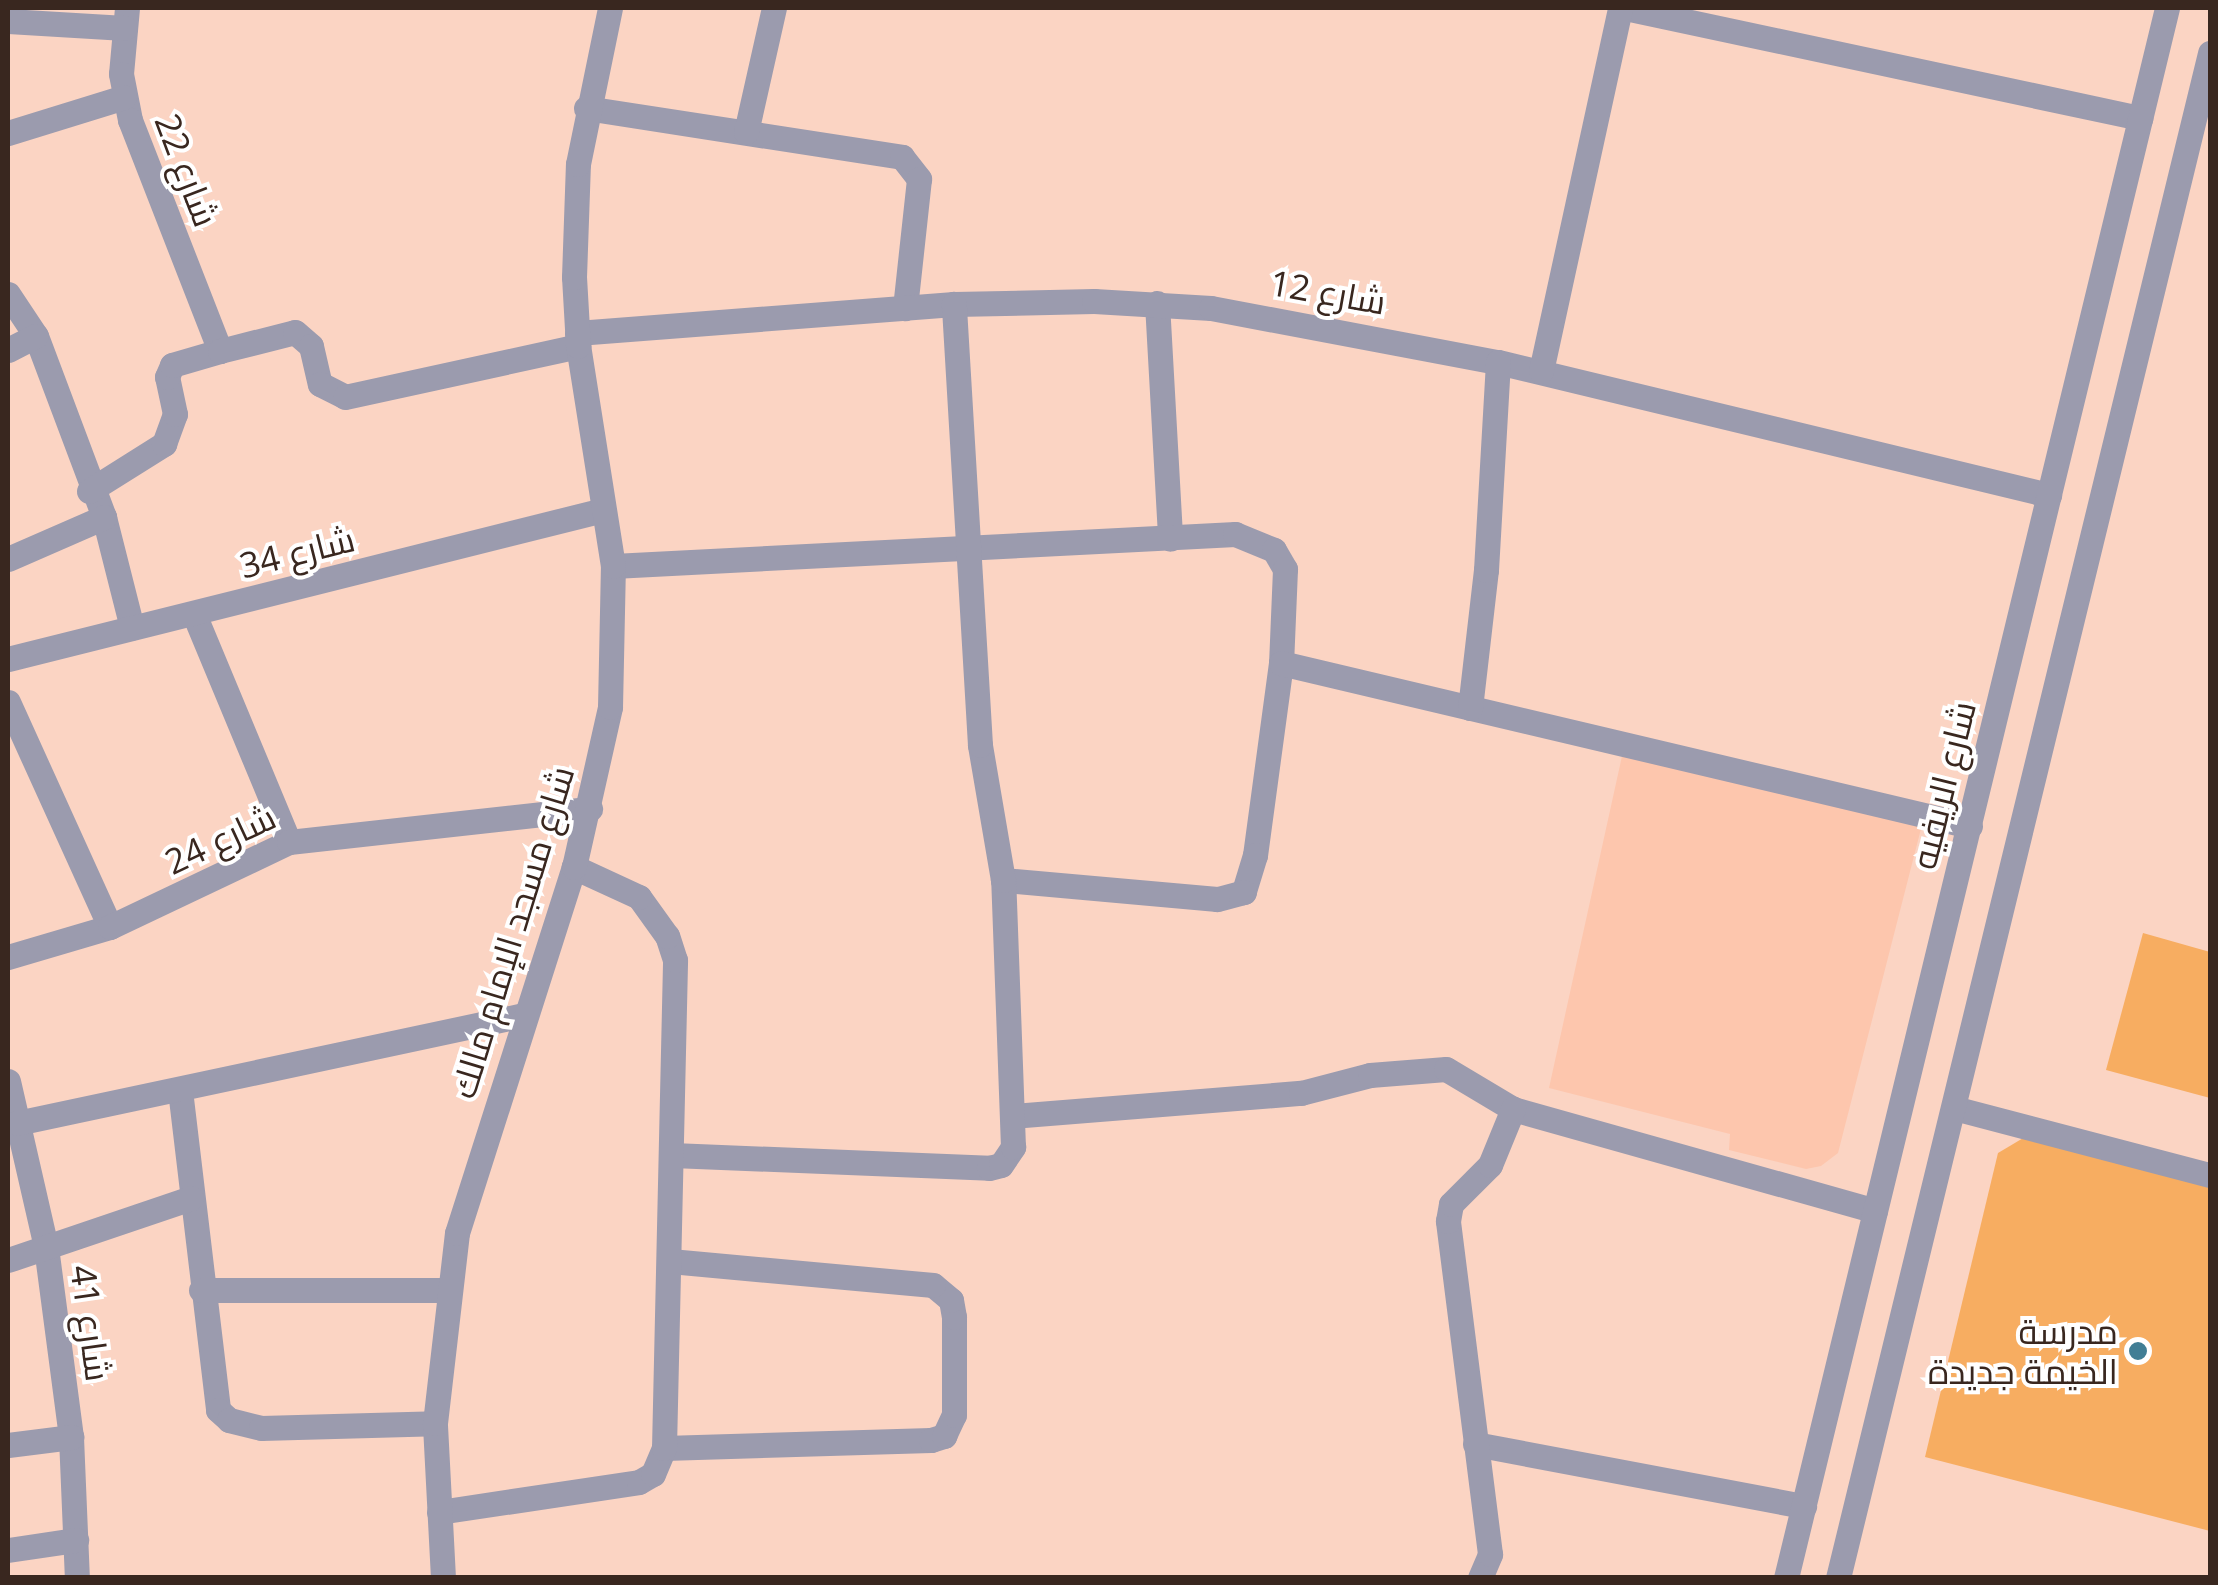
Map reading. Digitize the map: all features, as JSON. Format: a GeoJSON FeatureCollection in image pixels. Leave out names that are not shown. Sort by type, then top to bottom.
{"type":"FeatureCollection","features":[{"type":"Feature","properties":{"kind":"street","name":"شارع مسجد الإمام مالك"},"geometry":{"type":"LineString","coordinates":[[442,1578],[435,1422],[447,1290],[472,1176],[590,809],[610,707],[613,566],[577,340],[574,220],[586,108],[610,8]]}},
{"type":"Feature","properties":{"kind":"street"},"geometry":{"type":"LineString","coordinates":[[746,132],[774,8]]}},
{"type":"Feature","properties":{"kind":"street"},"geometry":{"type":"LineString","coordinates":[[1542,372],[1622,8],[2140,118]]}},
{"type":"Feature","properties":{"kind":"street","name":"شارع الريفيه"},"geometry":{"type":"LineString","coordinates":[[1786,1578],[2167,8]]}},
{"type":"Feature","properties":{"kind":"street"},"geometry":{"type":"LineString","coordinates":[[8,21],[126,18]]}},
{"type":"Feature","properties":{"kind":"street","name":"شارع 22"},"geometry":{"type":"LineString","coordinates":[[126,18],[124,97],[220,350]]}},
{"type":"Feature","properties":{"kind":"street"},"geometry":{"type":"LineString","coordinates":[[1838,1578],[2210,53]]}},
{"type":"Feature","properties":{"kind":"street"},"geometry":{"type":"LineString","coordinates":[[8,134],[124,97]]}},
{"type":"Feature","properties":{"kind":"street"},"geometry":{"type":"LineString","coordinates":[[586,108],[886,153],[913,165],[918,196],[905,308]]}},
{"type":"Feature","properties":{"kind":"street"},"geometry":{"type":"LineString","coordinates":[[8,294],[36,336],[89,491],[104,518],[132,628]]}},
{"type":"Feature","properties":{"kind":"street"},"geometry":{"type":"LineString","coordinates":[[672,1155],[988,1168],[1009,1157],[1014,1116],[1003,880],[980,746],[954,304]]}},
{"type":"Feature","properties":{"kind":"street","name":"شارع 12"},"geometry":{"type":"LineString","coordinates":[[220,350],[295,332],[311,346],[320,384],[345,397],[577,340],[954,304],[1156,304],[1304,321],[1498,362],[2050,495]]}},
{"type":"Feature","properties":{"kind":"street"},"geometry":{"type":"LineString","coordinates":[[1156,304],[1170,539]]}},
{"type":"Feature","properties":{"kind":"street"},"geometry":{"type":"LineString","coordinates":[[8,350],[36,336]]}},
{"type":"Feature","properties":{"kind":"street"},"geometry":{"type":"LineString","coordinates":[[89,491],[164,444],[175,414],[167,377],[172,365],[220,350]]}},
{"type":"Feature","properties":{"kind":"street"},"geometry":{"type":"LineString","coordinates":[[1470,708],[1498,362]]}},
{"type":"Feature","properties":{"kind":"street","name":"شارع 34"},"geometry":{"type":"LineString","coordinates":[[8,660],[603,510]]}},
{"type":"Feature","properties":{"kind":"street"},"geometry":{"type":"LineString","coordinates":[[8,560],[104,518]]}},
{"type":"Feature","properties":{"kind":"street"},"geometry":{"type":"LineString","coordinates":[[613,566],[971,552],[1235,534],[1274,550],[1285,568],[1281,663],[1256,855],[1244,892],[1217,899],[1003,880]]}},
{"type":"Feature","properties":{"kind":"street"},"geometry":{"type":"LineString","coordinates":[[194,614],[289,842]]}},
{"type":"Feature","properties":{"kind":"street"},"geometry":{"type":"LineString","coordinates":[[1281,663],[1970,826]]}},
{"type":"Feature","properties":{"kind":"street"},"geometry":{"type":"LineString","coordinates":[[8,702],[110,927]]}},
{"type":"Feature","properties":{"kind":"street","name":"شارع 24"},"geometry":{"type":"LineString","coordinates":[[8,957],[110,927],[289,842],[590,809]]}},
{"type":"Feature","properties":{"kind":"street"},"geometry":{"type":"LineString","coordinates":[[440,1512],[639,1482],[653,1474],[664,1448],[676,988],[667,936],[639,896],[574,866]]}},
{"type":"Feature","properties":{"kind":"street"},"geometry":{"type":"LineString","coordinates":[[17,1122],[524,1014]]}},
{"type":"Feature","properties":{"kind":"street"},"geometry":{"type":"LineString","coordinates":[[1014,1116],[1301,1093],[1370,1075],[1446,1069],[1513,1110],[1876,1212]]}},
{"type":"Feature","properties":{"kind":"street","name":"شارع 41"},"geometry":{"type":"LineString","coordinates":[[8,1081],[46,1248],[71,1437],[77,1578]]}},
{"type":"Feature","properties":{"kind":"street"},"geometry":{"type":"LineString","coordinates":[[180,1090],[212,1394],[230,1420],[261,1428],[435,1422]]}},
{"type":"Feature","properties":{"kind":"street"},"geometry":{"type":"LineString","coordinates":[[1954,1108],[2210,1175]]}},
{"type":"Feature","properties":{"kind":"street"},"geometry":{"type":"LineString","coordinates":[[1480,1578],[1490,1554],[1448,1221],[1451,1204],[1490,1164],[1513,1110]]}},
{"type":"Feature","properties":{"kind":"street"},"geometry":{"type":"LineString","coordinates":[[8,1260],[192,1198]]}},
{"type":"Feature","properties":{"kind":"street"},"geometry":{"type":"LineString","coordinates":[[664,1448],[931,1440],[944,1436],[954,1415],[954,1317],[951,1300],[934,1285],[670,1262]]}},
{"type":"Feature","properties":{"kind":"street"},"geometry":{"type":"LineString","coordinates":[[201,1290],[447,1290]]}},
{"type":"Feature","properties":{"kind":"street"},"geometry":{"type":"LineString","coordinates":[[8,1445],[71,1437]]}},
{"type":"Feature","properties":{"kind":"street"},"geometry":{"type":"LineString","coordinates":[[1476,1444],[1804,1506]]}},
{"type":"Feature","properties":{"kind":"street"},"geometry":{"type":"LineString","coordinates":[[8,1550],[76,1540]]}},
{"type":"Feature","properties":{"kind":"shaded area"},"geometry":{"type":"Polygon","coordinates":[[[1624,747],[1924,817],[1838,1153],[1821,1166],[1806,1169],[1729,1150],[1730,1134],[1549,1088],[1624,747]]]}},
{"type":"Feature","properties":{"kind":"building"},"geometry":{"type":"Polygon","coordinates":[[[2143,933],[2210,952],[2210,1098],[2106,1070],[2143,933]]]}},
{"type":"Feature","properties":{"kind":"building"},"geometry":{"type":"Polygon","coordinates":[[[2030,1134],[2210,1178],[2210,1531],[1925,1457],[1998,1153],[2030,1134]]]}},
{"type":"Feature","properties":{"kind":"place","name":"مدرسة الخيمة جديدة"},"geometry":{"type":"Point","coordinates":[2138,1351]}}]}
